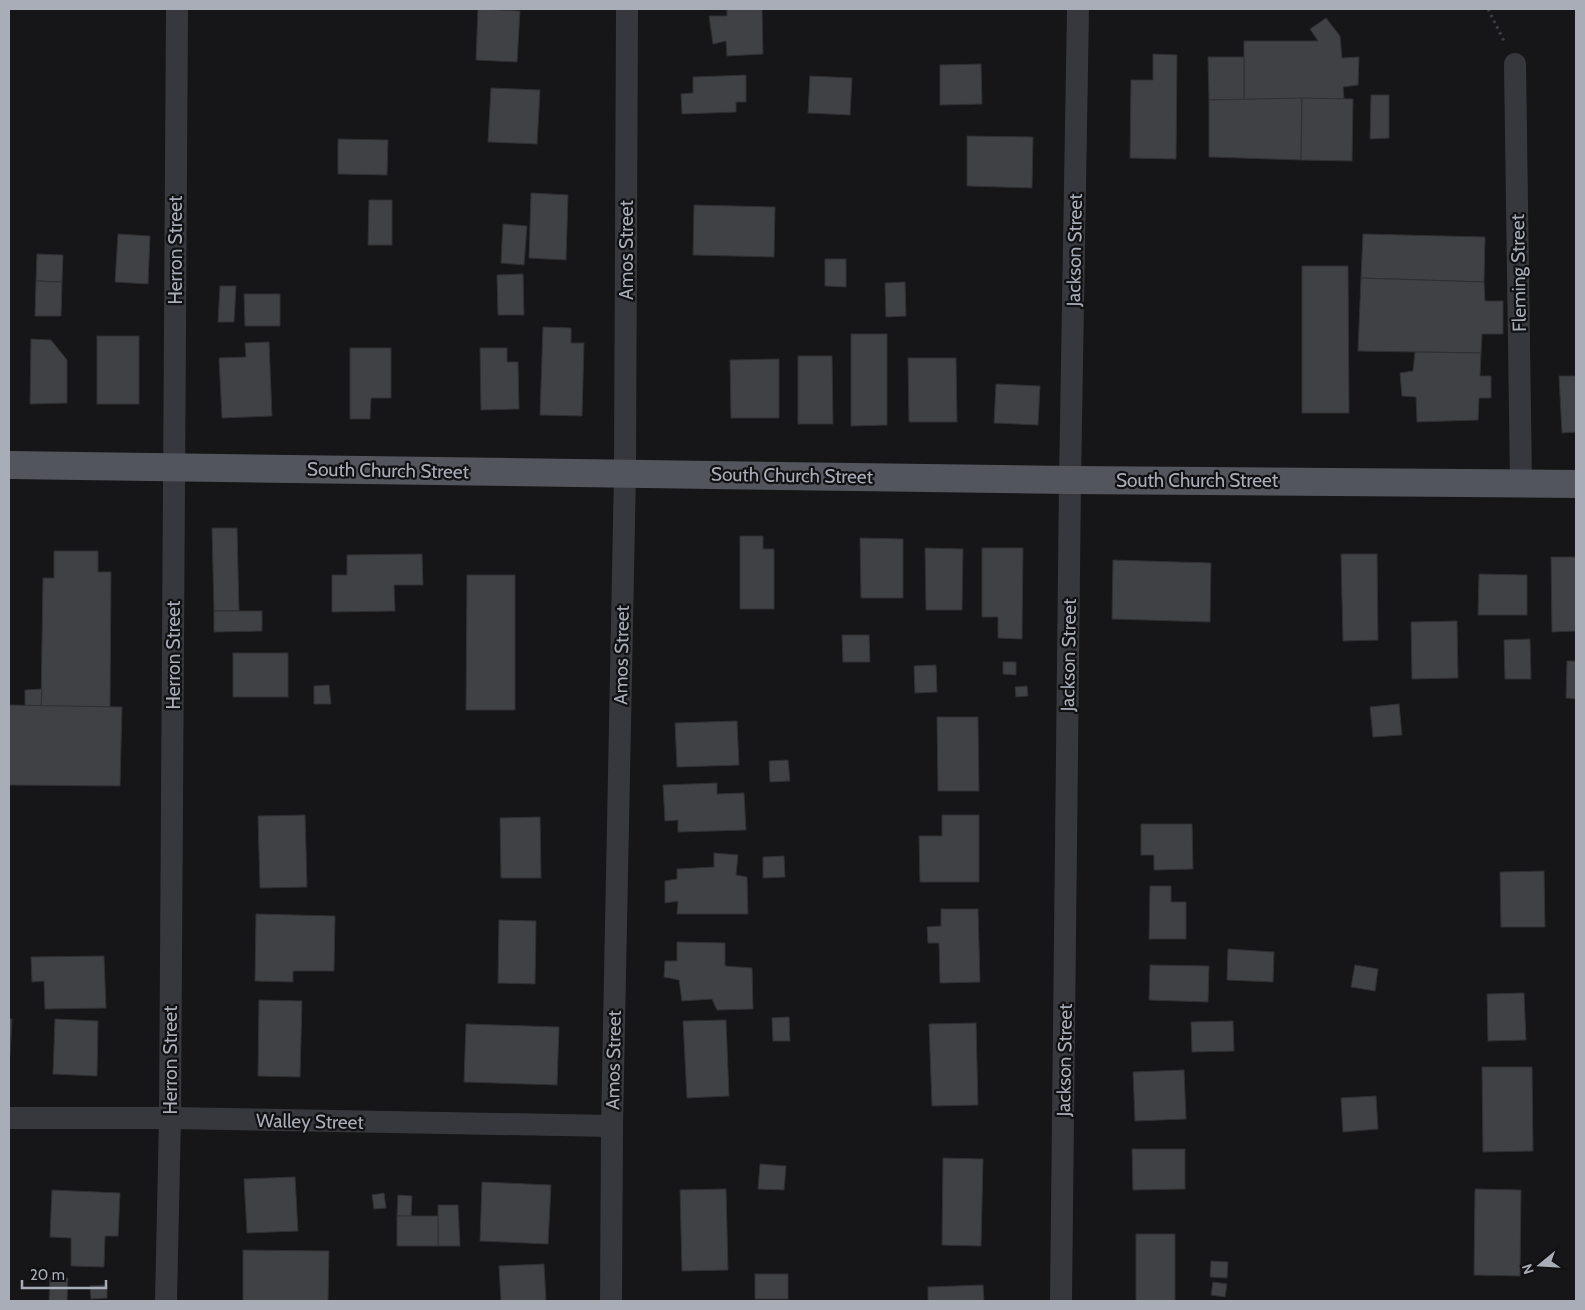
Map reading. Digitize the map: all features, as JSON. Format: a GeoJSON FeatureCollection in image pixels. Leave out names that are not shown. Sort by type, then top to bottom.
{"type":"FeatureCollection","features":[{"type":"Feature","properties":{"kind":"main road","name":"South Church Street"},"geometry":{"type":"LineString","coordinates":[[9,465],[625,472],[1070,480],[1521,482],[1576,484]]}},
{"type":"Feature","properties":{"kind":"street","name":"Herron Street"},"geometry":{"type":"LineString","coordinates":[[166,1301],[170,1118],[177,9]]}},
{"type":"Feature","properties":{"kind":"street","name":"Amos Street"},"geometry":{"type":"LineString","coordinates":[[611,1301],[612,1126],[625,472],[627,9]]}},
{"type":"Feature","properties":{"kind":"street","name":"Jackson Street"},"geometry":{"type":"LineString","coordinates":[[1061,1301],[1070,480],[1078,9]]}},
{"type":"Feature","properties":{"kind":"street","name":"Fleming Street"},"geometry":{"type":"LineString","coordinates":[[1515,64],[1521,482]]}},
{"type":"Feature","properties":{"kind":"street","name":"Walley Street"},"geometry":{"type":"LineString","coordinates":[[9,1118],[170,1118],[612,1126]]}},
{"type":"Feature","properties":{"kind":"path"},"geometry":{"type":"LineString","coordinates":[[1488,9],[1515,64]]}},
{"type":"Feature","properties":{"kind":"building"},"geometry":{"type":"Polygon","coordinates":[[[478,9],[520,11],[517,62],[476,60],[478,9]]]}},
{"type":"Feature","properties":{"kind":"building"},"geometry":{"type":"Polygon","coordinates":[[[727,9],[762,9],[763,54],[727,56],[726,41],[713,44],[709,16],[727,16],[727,9]]]}},
{"type":"Feature","properties":{"kind":"building"},"geometry":{"type":"Polygon","coordinates":[[[1326,18],[1340,36],[1342,58],[1359,57],[1358,85],[1343,87],[1344,99],[1244,100],[1244,41],[1318,41],[1310,29],[1326,18]]]}},
{"type":"Feature","properties":{"kind":"building"},"geometry":{"type":"Polygon","coordinates":[[[1153,54],[1177,55],[1176,159],[1130,158],[1131,80],[1153,80],[1153,54]]]}},
{"type":"Feature","properties":{"kind":"building"},"geometry":{"type":"Polygon","coordinates":[[[1208,57],[1244,57],[1244,100],[1209,100],[1208,57]]]}},
{"type":"Feature","properties":{"kind":"building"},"geometry":{"type":"Polygon","coordinates":[[[981,64],[982,104],[940,105],[940,65],[981,64]]]}},
{"type":"Feature","properties":{"kind":"building"},"geometry":{"type":"Polygon","coordinates":[[[746,75],[746,102],[736,102],[736,112],[682,114],[681,94],[693,93],[693,77],[746,75]]]}},
{"type":"Feature","properties":{"kind":"building"},"geometry":{"type":"Polygon","coordinates":[[[810,76],[852,78],[850,115],[808,113],[810,76]]]}},
{"type":"Feature","properties":{"kind":"building"},"geometry":{"type":"Polygon","coordinates":[[[491,88],[540,90],[537,144],[488,142],[491,88]]]}},
{"type":"Feature","properties":{"kind":"building"},"geometry":{"type":"Polygon","coordinates":[[[1371,95],[1389,95],[1389,138],[1370,139],[1371,95]]]}},
{"type":"Feature","properties":{"kind":"building"},"geometry":{"type":"Polygon","coordinates":[[[1302,98],[1301,160],[1209,157],[1209,100],[1302,98]]]}},
{"type":"Feature","properties":{"kind":"building"},"geometry":{"type":"Polygon","coordinates":[[[1302,98],[1353,99],[1352,161],[1301,160],[1302,98]]]}},
{"type":"Feature","properties":{"kind":"building"},"geometry":{"type":"Polygon","coordinates":[[[967,136],[1033,137],[1032,188],[967,186],[967,136]]]}},
{"type":"Feature","properties":{"kind":"building"},"geometry":{"type":"Polygon","coordinates":[[[338,139],[388,140],[387,175],[338,174],[338,139]]]}},
{"type":"Feature","properties":{"kind":"building"},"geometry":{"type":"Polygon","coordinates":[[[531,193],[568,195],[566,260],[529,258],[531,193]]]}},
{"type":"Feature","properties":{"kind":"building"},"geometry":{"type":"Polygon","coordinates":[[[369,200],[392,200],[392,245],[368,245],[369,200]]]}},
{"type":"Feature","properties":{"kind":"building"},"geometry":{"type":"Polygon","coordinates":[[[694,205],[775,207],[774,257],[693,255],[694,205]]]}},
{"type":"Feature","properties":{"kind":"building"},"geometry":{"type":"Polygon","coordinates":[[[503,224],[527,226],[524,265],[501,263],[503,224]]]}},
{"type":"Feature","properties":{"kind":"building"},"geometry":{"type":"Polygon","coordinates":[[[118,234],[150,236],[148,284],[115,282],[118,234]]]}},
{"type":"Feature","properties":{"kind":"building"},"geometry":{"type":"Polygon","coordinates":[[[1363,234],[1485,237],[1484,282],[1361,278],[1363,234]]]}},
{"type":"Feature","properties":{"kind":"building"},"geometry":{"type":"Polygon","coordinates":[[[37,254],[63,255],[62,282],[36,281],[37,254]]]}},
{"type":"Feature","properties":{"kind":"building"},"geometry":{"type":"Polygon","coordinates":[[[825,259],[846,259],[846,287],[825,286],[825,259]]]}},
{"type":"Feature","properties":{"kind":"building"},"geometry":{"type":"Polygon","coordinates":[[[1302,266],[1348,266],[1349,413],[1302,413],[1302,266]]]}},
{"type":"Feature","properties":{"kind":"building"},"geometry":{"type":"Polygon","coordinates":[[[523,274],[524,315],[498,315],[497,275],[523,274]]]}},
{"type":"Feature","properties":{"kind":"building"},"geometry":{"type":"Polygon","coordinates":[[[1361,278],[1484,282],[1485,301],[1503,301],[1503,334],[1482,334],[1481,353],[1358,351],[1361,278]]]}},
{"type":"Feature","properties":{"kind":"building"},"geometry":{"type":"Polygon","coordinates":[[[36,281],[62,282],[61,316],[35,316],[36,281]]]}},
{"type":"Feature","properties":{"kind":"building"},"geometry":{"type":"Polygon","coordinates":[[[905,282],[906,316],[886,317],[885,283],[905,282]]]}},
{"type":"Feature","properties":{"kind":"building"},"geometry":{"type":"Polygon","coordinates":[[[220,286],[236,286],[234,322],[218,322],[220,286]]]}},
{"type":"Feature","properties":{"kind":"building"},"geometry":{"type":"Polygon","coordinates":[[[244,294],[280,294],[280,326],[245,326],[244,294]]]}},
{"type":"Feature","properties":{"kind":"building"},"geometry":{"type":"Polygon","coordinates":[[[543,327],[571,328],[571,343],[584,343],[582,416],[540,415],[543,327]]]}},
{"type":"Feature","properties":{"kind":"building"},"geometry":{"type":"Polygon","coordinates":[[[851,334],[887,334],[887,425],[851,426],[851,334]]]}},
{"type":"Feature","properties":{"kind":"building"},"geometry":{"type":"Polygon","coordinates":[[[97,336],[139,336],[139,404],[97,404],[97,336]]]}},
{"type":"Feature","properties":{"kind":"building"},"geometry":{"type":"Polygon","coordinates":[[[31,339],[51,340],[67,360],[67,403],[30,404],[31,339]]]}},
{"type":"Feature","properties":{"kind":"building"},"geometry":{"type":"Polygon","coordinates":[[[269,342],[272,416],[222,418],[219,358],[246,357],[245,343],[269,342]]]}},
{"type":"Feature","properties":{"kind":"building"},"geometry":{"type":"Polygon","coordinates":[[[350,348],[391,348],[391,398],[371,398],[370,419],[350,419],[350,348]]]}},
{"type":"Feature","properties":{"kind":"building"},"geometry":{"type":"Polygon","coordinates":[[[480,348],[507,348],[507,362],[518,362],[519,409],[481,410],[480,348]]]}},
{"type":"Feature","properties":{"kind":"building"},"geometry":{"type":"Polygon","coordinates":[[[1415,352],[1481,353],[1480,376],[1491,376],[1491,398],[1479,398],[1478,420],[1417,422],[1416,397],[1402,396],[1400,373],[1413,371],[1415,352]]]}},
{"type":"Feature","properties":{"kind":"building"},"geometry":{"type":"Polygon","coordinates":[[[798,356],[832,356],[833,424],[798,424],[798,356]]]}},
{"type":"Feature","properties":{"kind":"building"},"geometry":{"type":"Polygon","coordinates":[[[908,358],[956,358],[957,422],[909,422],[908,358]]]}},
{"type":"Feature","properties":{"kind":"building"},"geometry":{"type":"Polygon","coordinates":[[[779,359],[779,418],[731,418],[730,360],[779,359]]]}},
{"type":"Feature","properties":{"kind":"building"},"geometry":{"type":"Polygon","coordinates":[[[1559,376],[1576,376],[1576,432],[1562,433],[1559,376]]]}},
{"type":"Feature","properties":{"kind":"building"},"geometry":{"type":"Polygon","coordinates":[[[996,384],[1040,386],[1038,425],[994,423],[996,384]]]}},
{"type":"Feature","properties":{"kind":"building"},"geometry":{"type":"Polygon","coordinates":[[[212,528],[237,528],[239,611],[214,611],[212,528]]]}},
{"type":"Feature","properties":{"kind":"building"},"geometry":{"type":"Polygon","coordinates":[[[740,536],[763,536],[763,549],[774,549],[774,609],[740,609],[740,536]]]}},
{"type":"Feature","properties":{"kind":"building"},"geometry":{"type":"Polygon","coordinates":[[[860,538],[903,539],[903,598],[861,598],[860,538]]]}},
{"type":"Feature","properties":{"kind":"building"},"geometry":{"type":"Polygon","coordinates":[[[925,548],[963,549],[962,610],[926,610],[925,548]]]}},
{"type":"Feature","properties":{"kind":"building"},"geometry":{"type":"Polygon","coordinates":[[[982,548],[1023,548],[1022,639],[998,638],[998,617],[982,617],[982,548]]]}},
{"type":"Feature","properties":{"kind":"building"},"geometry":{"type":"Polygon","coordinates":[[[54,551],[98,551],[98,572],[111,572],[110,707],[41,706],[43,578],[54,578],[54,551]]]}},
{"type":"Feature","properties":{"kind":"building"},"geometry":{"type":"Polygon","coordinates":[[[422,554],[423,585],[394,585],[395,611],[332,612],[332,575],[347,575],[347,555],[422,554]]]}},
{"type":"Feature","properties":{"kind":"building"},"geometry":{"type":"Polygon","coordinates":[[[1341,554],[1377,554],[1378,640],[1343,641],[1341,554]]]}},
{"type":"Feature","properties":{"kind":"building"},"geometry":{"type":"Polygon","coordinates":[[[1551,557],[1576,557],[1576,631],[1552,632],[1551,557]]]}},
{"type":"Feature","properties":{"kind":"building"},"geometry":{"type":"Polygon","coordinates":[[[1113,560],[1211,563],[1210,622],[1112,619],[1113,560]]]}},
{"type":"Feature","properties":{"kind":"building"},"geometry":{"type":"Polygon","coordinates":[[[1479,574],[1527,575],[1527,615],[1478,615],[1479,574]]]}},
{"type":"Feature","properties":{"kind":"building"},"geometry":{"type":"Polygon","coordinates":[[[467,575],[515,575],[515,710],[466,710],[467,575]]]}},
{"type":"Feature","properties":{"kind":"building"},"geometry":{"type":"Polygon","coordinates":[[[214,611],[262,611],[262,631],[214,632],[214,611]]]}},
{"type":"Feature","properties":{"kind":"building"},"geometry":{"type":"Polygon","coordinates":[[[1457,621],[1458,678],[1412,679],[1411,622],[1457,621]]]}},
{"type":"Feature","properties":{"kind":"building"},"geometry":{"type":"Polygon","coordinates":[[[842,635],[869,635],[870,662],[843,662],[842,635]]]}},
{"type":"Feature","properties":{"kind":"building"},"geometry":{"type":"Polygon","coordinates":[[[1530,639],[1531,679],[1505,679],[1504,640],[1530,639]]]}},
{"type":"Feature","properties":{"kind":"building"},"geometry":{"type":"Polygon","coordinates":[[[233,653],[288,653],[288,697],[233,697],[233,653]]]}},
{"type":"Feature","properties":{"kind":"building"},"geometry":{"type":"Polygon","coordinates":[[[1567,661],[1576,661],[1576,699],[1566,698],[1567,661]]]}},
{"type":"Feature","properties":{"kind":"building"},"geometry":{"type":"Polygon","coordinates":[[[1003,662],[1016,662],[1016,675],[1003,674],[1003,662]]]}},
{"type":"Feature","properties":{"kind":"building"},"geometry":{"type":"Polygon","coordinates":[[[936,665],[937,692],[915,693],[914,666],[936,665]]]}},
{"type":"Feature","properties":{"kind":"building"},"geometry":{"type":"Polygon","coordinates":[[[329,685],[331,704],[314,704],[314,686],[329,685]]]}},
{"type":"Feature","properties":{"kind":"building"},"geometry":{"type":"Polygon","coordinates":[[[1027,686],[1028,696],[1016,697],[1015,687],[1027,686]]]}},
{"type":"Feature","properties":{"kind":"building"},"geometry":{"type":"Polygon","coordinates":[[[42,689],[41,706],[25,706],[25,690],[42,689]]]}},
{"type":"Feature","properties":{"kind":"building"},"geometry":{"type":"Polygon","coordinates":[[[1399,704],[1402,735],[1373,737],[1370,707],[1399,704]]]}},
{"type":"Feature","properties":{"kind":"building"},"geometry":{"type":"Polygon","coordinates":[[[9,705],[122,707],[120,786],[9,785],[9,705]]]}},
{"type":"Feature","properties":{"kind":"building"},"geometry":{"type":"Polygon","coordinates":[[[937,717],[978,717],[979,791],[938,791],[937,717]]]}},
{"type":"Feature","properties":{"kind":"building"},"geometry":{"type":"Polygon","coordinates":[[[737,721],[739,765],[677,767],[675,723],[737,721]]]}},
{"type":"Feature","properties":{"kind":"building"},"geometry":{"type":"Polygon","coordinates":[[[788,760],[790,781],[770,782],[769,761],[788,760]]]}},
{"type":"Feature","properties":{"kind":"building"},"geometry":{"type":"Polygon","coordinates":[[[717,783],[717,794],[744,793],[746,830],[678,832],[678,820],[665,821],[663,785],[717,783]]]}},
{"type":"Feature","properties":{"kind":"building"},"geometry":{"type":"Polygon","coordinates":[[[305,815],[307,887],[260,888],[258,816],[305,815]]]}},
{"type":"Feature","properties":{"kind":"building"},"geometry":{"type":"Polygon","coordinates":[[[942,815],[979,815],[979,882],[920,882],[919,836],[942,836],[942,815]]]}},
{"type":"Feature","properties":{"kind":"building"},"geometry":{"type":"Polygon","coordinates":[[[540,817],[541,878],[501,878],[500,818],[540,817]]]}},
{"type":"Feature","properties":{"kind":"building"},"geometry":{"type":"Polygon","coordinates":[[[1141,824],[1192,824],[1193,869],[1154,870],[1154,855],[1141,855],[1141,824]]]}},
{"type":"Feature","properties":{"kind":"building"},"geometry":{"type":"Polygon","coordinates":[[[714,853],[738,855],[736,875],[747,877],[748,914],[677,914],[678,901],[665,903],[665,881],[677,879],[677,869],[714,867],[714,853]]]}},
{"type":"Feature","properties":{"kind":"building"},"geometry":{"type":"Polygon","coordinates":[[[784,856],[785,877],[763,878],[763,857],[784,856]]]}},
{"type":"Feature","properties":{"kind":"building"},"geometry":{"type":"Polygon","coordinates":[[[1544,871],[1545,927],[1501,927],[1500,872],[1544,871]]]}},
{"type":"Feature","properties":{"kind":"building"},"geometry":{"type":"Polygon","coordinates":[[[1150,886],[1171,886],[1171,902],[1186,902],[1186,939],[1149,939],[1150,886]]]}},
{"type":"Feature","properties":{"kind":"building"},"geometry":{"type":"Polygon","coordinates":[[[941,909],[978,909],[980,982],[940,983],[939,943],[928,943],[927,927],[941,926],[941,909]]]}},
{"type":"Feature","properties":{"kind":"building"},"geometry":{"type":"Polygon","coordinates":[[[256,914],[335,916],[334,971],[293,971],[293,982],[255,981],[256,914]]]}},
{"type":"Feature","properties":{"kind":"building"},"geometry":{"type":"Polygon","coordinates":[[[499,920],[536,921],[535,984],[498,983],[499,920]]]}},
{"type":"Feature","properties":{"kind":"building"},"geometry":{"type":"Polygon","coordinates":[[[677,942],[725,943],[725,966],[752,968],[753,1009],[717,1010],[712,999],[682,1001],[679,980],[664,977],[665,961],[677,961],[677,942]]]}},
{"type":"Feature","properties":{"kind":"building"},"geometry":{"type":"Polygon","coordinates":[[[1228,949],[1274,952],[1273,982],[1227,980],[1228,949]]]}},
{"type":"Feature","properties":{"kind":"building"},"geometry":{"type":"Polygon","coordinates":[[[104,956],[106,1008],[45,1009],[44,981],[32,982],[31,957],[104,956]]]}},
{"type":"Feature","properties":{"kind":"building"},"geometry":{"type":"Polygon","coordinates":[[[1150,965],[1209,966],[1208,1002],[1149,1000],[1150,965]]]}},
{"type":"Feature","properties":{"kind":"building"},"geometry":{"type":"Polygon","coordinates":[[[1355,965],[1378,969],[1375,991],[1351,987],[1355,965]]]}},
{"type":"Feature","properties":{"kind":"building"},"geometry":{"type":"Polygon","coordinates":[[[1524,993],[1526,1040],[1488,1041],[1487,994],[1524,993]]]}},
{"type":"Feature","properties":{"kind":"building"},"geometry":{"type":"Polygon","coordinates":[[[259,1000],[302,1001],[300,1077],[258,1076],[259,1000]]]}},
{"type":"Feature","properties":{"kind":"building"},"geometry":{"type":"Polygon","coordinates":[[[789,1017],[790,1041],[773,1041],[772,1018],[789,1017]]]}},
{"type":"Feature","properties":{"kind":"building"},"geometry":{"type":"Polygon","coordinates":[[[9,1018],[12,1019],[10,1056],[9,1056],[9,1018]]]}},
{"type":"Feature","properties":{"kind":"building"},"geometry":{"type":"Polygon","coordinates":[[[55,1019],[98,1021],[97,1076],[53,1074],[55,1019]]]}},
{"type":"Feature","properties":{"kind":"building"},"geometry":{"type":"Polygon","coordinates":[[[726,1020],[729,1096],[687,1098],[683,1021],[726,1020]]]}},
{"type":"Feature","properties":{"kind":"building"},"geometry":{"type":"Polygon","coordinates":[[[1233,1021],[1234,1051],[1192,1052],[1191,1022],[1233,1021]]]}},
{"type":"Feature","properties":{"kind":"building"},"geometry":{"type":"Polygon","coordinates":[[[976,1023],[978,1105],[932,1106],[929,1024],[976,1023]]]}},
{"type":"Feature","properties":{"kind":"building"},"geometry":{"type":"Polygon","coordinates":[[[466,1024],[559,1027],[557,1085],[464,1082],[466,1024]]]}},
{"type":"Feature","properties":{"kind":"building"},"geometry":{"type":"Polygon","coordinates":[[[1482,1067],[1532,1067],[1533,1151],[1483,1152],[1482,1067]]]}},
{"type":"Feature","properties":{"kind":"building"},"geometry":{"type":"Polygon","coordinates":[[[1184,1070],[1186,1119],[1135,1121],[1133,1072],[1184,1070]]]}},
{"type":"Feature","properties":{"kind":"building"},"geometry":{"type":"Polygon","coordinates":[[[1376,1096],[1378,1129],[1343,1132],[1341,1098],[1376,1096]]]}},
{"type":"Feature","properties":{"kind":"building"},"geometry":{"type":"Polygon","coordinates":[[[1132,1149],[1185,1149],[1185,1189],[1133,1190],[1132,1149]]]}},
{"type":"Feature","properties":{"kind":"building"},"geometry":{"type":"Polygon","coordinates":[[[943,1158],[983,1159],[981,1246],[942,1245],[943,1158]]]}},
{"type":"Feature","properties":{"kind":"building"},"geometry":{"type":"Polygon","coordinates":[[[760,1164],[786,1166],[784,1190],[758,1189],[760,1164]]]}},
{"type":"Feature","properties":{"kind":"building"},"geometry":{"type":"Polygon","coordinates":[[[295,1177],[298,1231],[247,1233],[244,1179],[295,1177]]]}},
{"type":"Feature","properties":{"kind":"building"},"geometry":{"type":"Polygon","coordinates":[[[482,1182],[551,1185],[548,1244],[480,1241],[482,1182]]]}},
{"type":"Feature","properties":{"kind":"building"},"geometry":{"type":"Polygon","coordinates":[[[726,1189],[728,1270],[682,1271],[680,1190],[726,1189]]]}},
{"type":"Feature","properties":{"kind":"building"},"geometry":{"type":"Polygon","coordinates":[[[1475,1189],[1521,1190],[1520,1276],[1474,1275],[1475,1189]]]}},
{"type":"Feature","properties":{"kind":"building"},"geometry":{"type":"Polygon","coordinates":[[[52,1190],[120,1193],[118,1236],[105,1236],[104,1267],[71,1266],[71,1238],[50,1237],[52,1190]]]}},
{"type":"Feature","properties":{"kind":"building"},"geometry":{"type":"Polygon","coordinates":[[[384,1193],[386,1208],[374,1209],[372,1195],[384,1193]]]}},
{"type":"Feature","properties":{"kind":"building"},"geometry":{"type":"Polygon","coordinates":[[[398,1195],[412,1196],[411,1216],[397,1216],[398,1195]]]}},
{"type":"Feature","properties":{"kind":"building"},"geometry":{"type":"Polygon","coordinates":[[[438,1205],[458,1205],[460,1246],[438,1246],[438,1205]]]}},
{"type":"Feature","properties":{"kind":"building"},"geometry":{"type":"Polygon","coordinates":[[[397,1216],[438,1216],[438,1246],[397,1246],[397,1216]]]}},
{"type":"Feature","properties":{"kind":"building"},"geometry":{"type":"Polygon","coordinates":[[[1136,1234],[1175,1234],[1175,1301],[1136,1301],[1136,1234]]]}},
{"type":"Feature","properties":{"kind":"building"},"geometry":{"type":"Polygon","coordinates":[[[243,1250],[329,1251],[328,1301],[243,1301],[243,1250]]]}},
{"type":"Feature","properties":{"kind":"building"},"geometry":{"type":"Polygon","coordinates":[[[1211,1261],[1228,1262],[1227,1278],[1210,1277],[1211,1261]]]}},
{"type":"Feature","properties":{"kind":"building"},"geometry":{"type":"Polygon","coordinates":[[[544,1264],[546,1301],[501,1301],[499,1266],[544,1264]]]}},
{"type":"Feature","properties":{"kind":"building"},"geometry":{"type":"Polygon","coordinates":[[[755,1274],[788,1274],[788,1299],[755,1299],[755,1274]]]}},
{"type":"Feature","properties":{"kind":"building"},"geometry":{"type":"Polygon","coordinates":[[[50,1277],[68,1278],[67,1301],[49,1301],[50,1277]]]}},
{"type":"Feature","properties":{"kind":"building"},"geometry":{"type":"Polygon","coordinates":[[[1213,1282],[1227,1284],[1225,1297],[1211,1295],[1213,1282]]]}},
{"type":"Feature","properties":{"kind":"building"},"geometry":{"type":"Polygon","coordinates":[[[107,1285],[107,1298],[91,1299],[90,1286],[107,1285]]]}},
{"type":"Feature","properties":{"kind":"building"},"geometry":{"type":"Polygon","coordinates":[[[983,1285],[984,1301],[928,1301],[928,1287],[983,1285]]]}}]}
